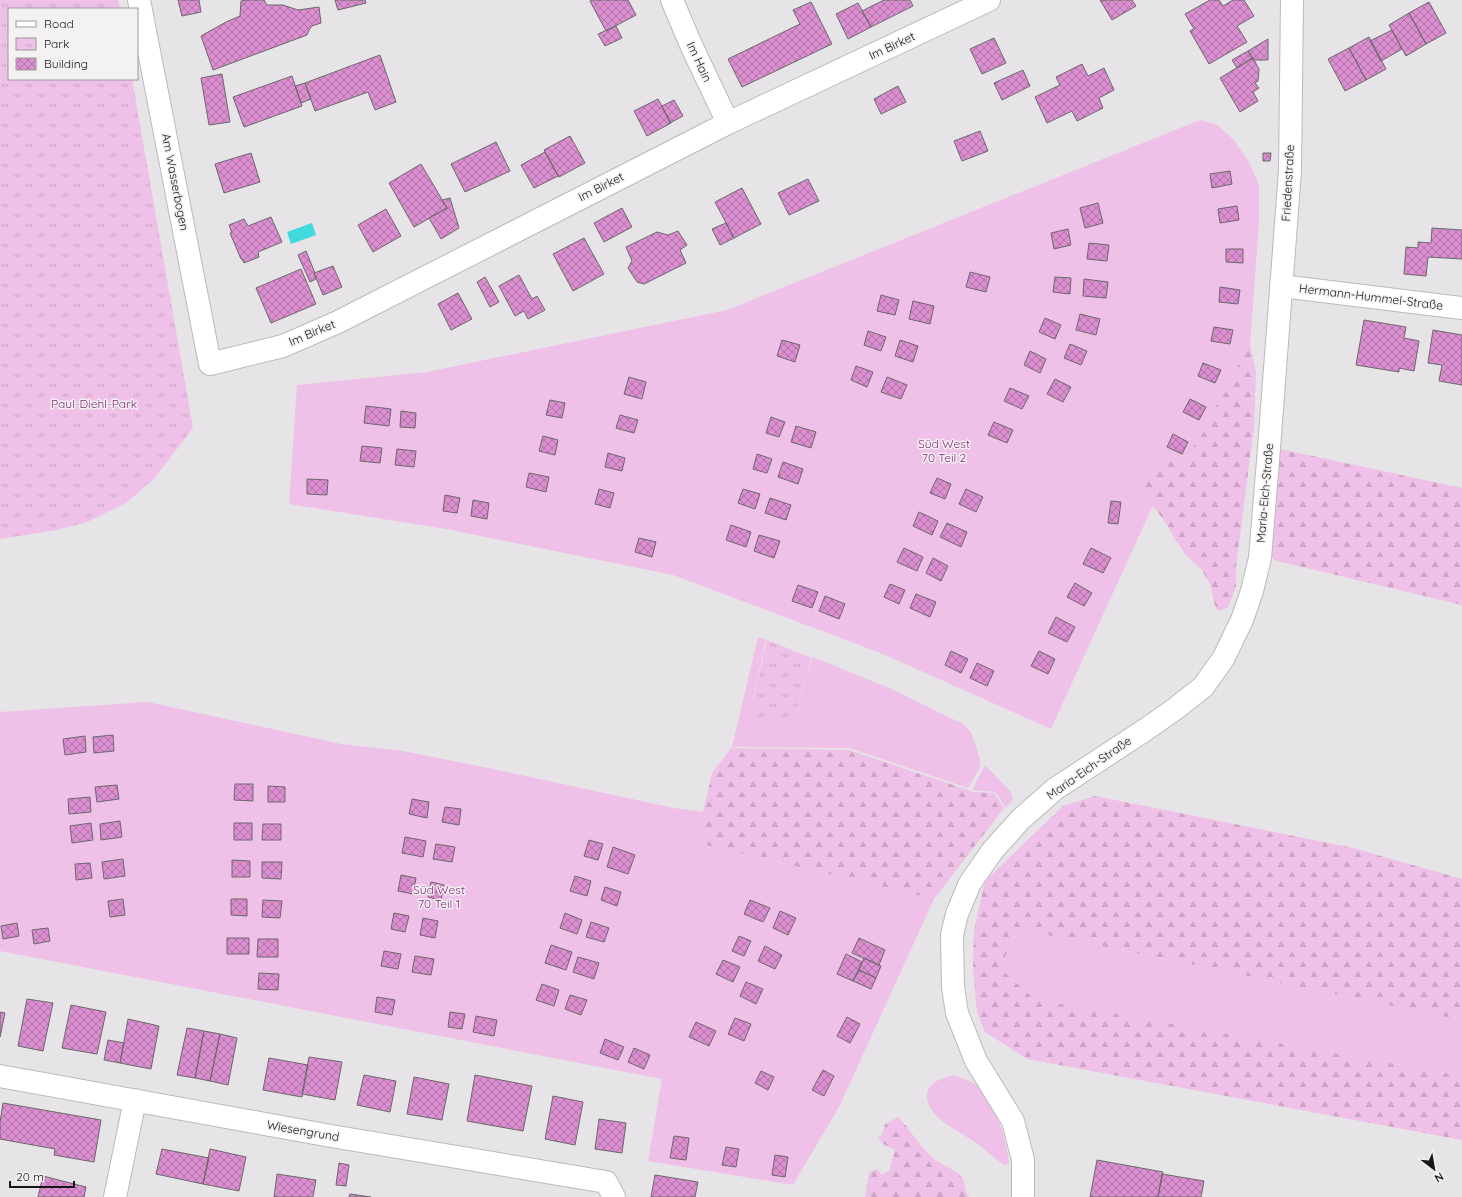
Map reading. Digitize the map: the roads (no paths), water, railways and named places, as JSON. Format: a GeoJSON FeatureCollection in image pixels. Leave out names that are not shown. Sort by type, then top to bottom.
{"type":"FeatureCollection","features":[{"type":"Feature","properties":{"kind":"street","name":"Am Wasserbogen"},"geometry":{"type":"LineString","coordinates":[[139,0],[210,364]]}},
{"type":"Feature","properties":{"kind":"street","name":"Im Hain"},"geometry":{"type":"LineString","coordinates":[[672,0],[691,45],[728,123]]}},
{"type":"Feature","properties":{"kind":"street","name":"Im Birket"},"geometry":{"type":"LineString","coordinates":[[210,364],[283,346],[338,322],[728,123],[990,0]]}},
{"type":"Feature","properties":{"kind":"street","name":"Friedenstraße"},"geometry":{"type":"LineString","coordinates":[[1275,365],[1290,172],[1292,0]]}},
{"type":"Feature","properties":{"kind":"street","name":"Hermann-Hummel-Straße"},"geometry":{"type":"LineString","coordinates":[[1281,286],[1462,308]]}},
{"type":"Feature","properties":{"kind":"street","name":"Maria-Eich-Straße"},"geometry":{"type":"LineString","coordinates":[[1023,1197],[1023,1160],[1013,1121],[976,1061],[957,1013],[953,987],[952,935],[957,914],[970,883],[993,850],[1021,819],[1055,789],[1146,730],[1203,687],[1223,659],[1242,620],[1252,591],[1260,558],[1275,365]]}},
{"type":"Feature","properties":{"kind":"street","name":"Wiesengrund"},"geometry":{"type":"LineString","coordinates":[[0,1076],[331,1136],[610,1190]]}},
{"type":"Feature","properties":{"kind":"street"},"geometry":{"type":"LineString","coordinates":[[115,1197],[135,1100]]}},
{"type":"Feature","properties":{"kind":"water"},"geometry":{"type":"Polygon","coordinates":[[[312,223],[316,235],[291,244],[287,232],[312,223]]]}},
{"type":"Feature","properties":{"kind":"park label","name":"Paul-Diehl-Park"},"geometry":{"type":"Point","coordinates":[94,404]}},
{"type":"Feature","properties":{"kind":"park label","name":"Süd West 70 Teil 2"},"geometry":{"type":"Point","coordinates":[944,451]}},
{"type":"Feature","properties":{"kind":"park label","name":"Süd West 70 Teil 1"},"geometry":{"type":"Point","coordinates":[439,897]}}]}
